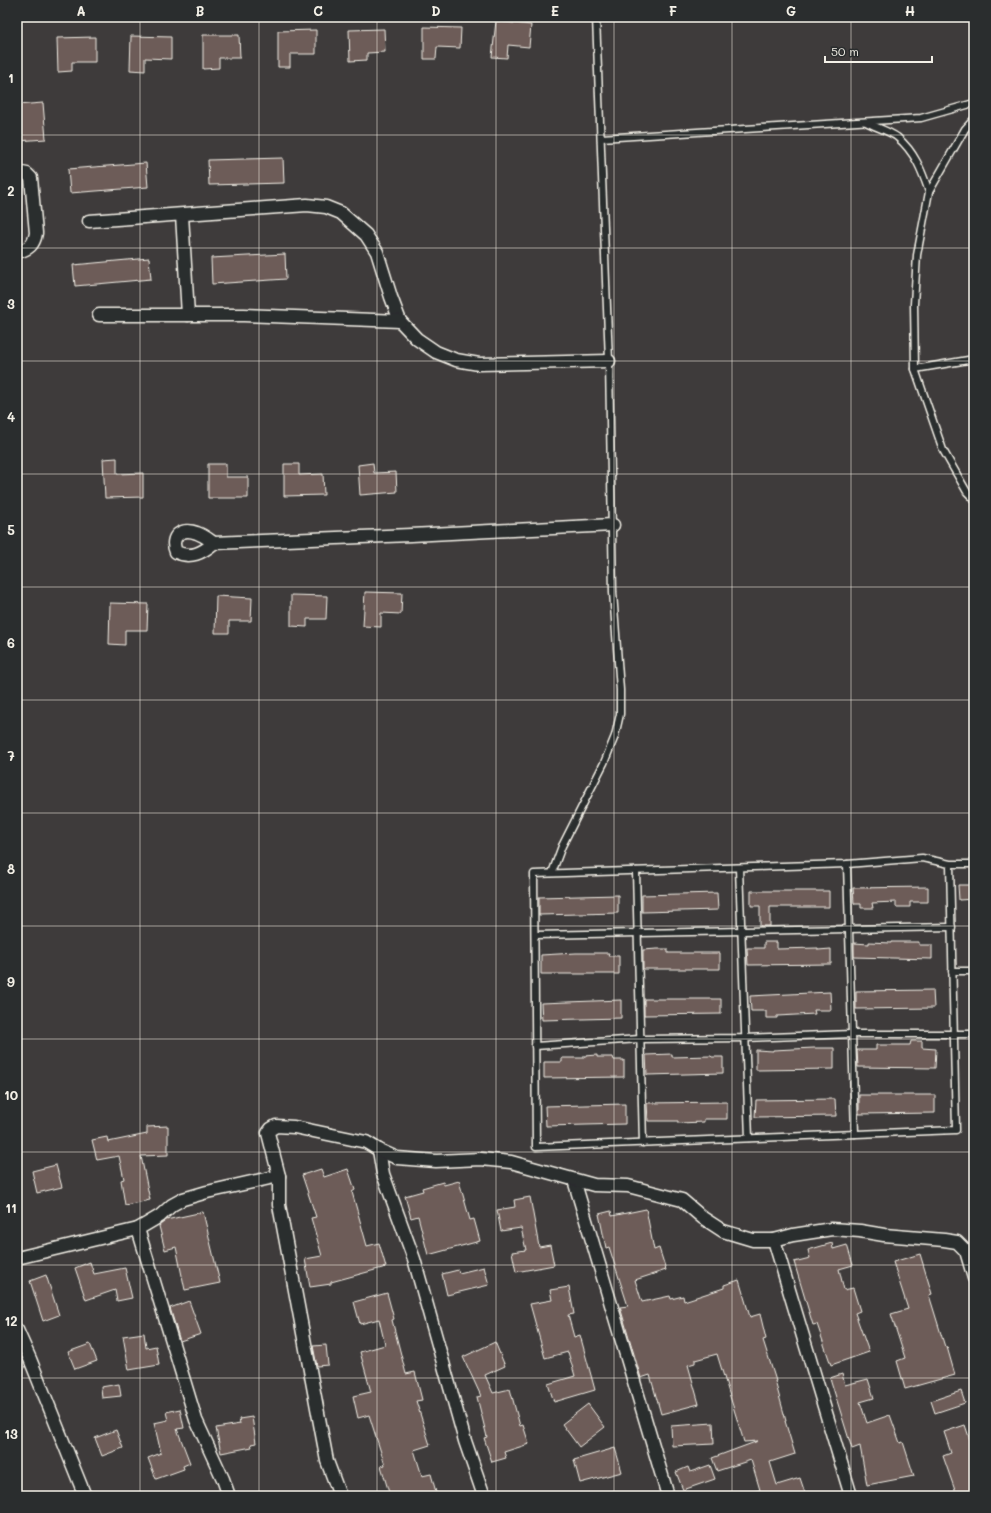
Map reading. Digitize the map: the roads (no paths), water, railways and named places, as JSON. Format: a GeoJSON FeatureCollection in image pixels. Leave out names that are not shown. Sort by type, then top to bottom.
{"type":"FeatureCollection","features":[{"type":"Feature","properties":{"kind":"street"},"geometry":{"type":"LineString","coordinates":[[17,172],[27,174],[31,178],[36,233],[34,242],[30,247],[17,252]]}},
{"type":"Feature","properties":{"kind":"street"},"geometry":{"type":"LineString","coordinates":[[89,220],[182,215],[307,205],[326,207],[341,213],[366,235],[377,252],[400,321],[417,339],[436,352],[456,360],[479,364],[610,362]]}},
{"type":"Feature","properties":{"kind":"street"},"geometry":{"type":"LineString","coordinates":[[182,215],[188,315]]}},
{"type":"Feature","properties":{"kind":"street"},"geometry":{"type":"LineString","coordinates":[[99,316],[188,315],[400,321]]}},
{"type":"Feature","properties":{"kind":"street"},"geometry":{"type":"LineString","coordinates":[[214,543],[411,536],[613,525]]}},
{"type":"Feature","properties":{"kind":"street"},"geometry":{"type":"LineString","coordinates":[[340,1496],[326,1461],[279,1205],[279,1176],[268,1133],[276,1126],[294,1127],[366,1142],[397,1158],[436,1161],[481,1159],[511,1162],[594,1185],[628,1186],[667,1195],[682,1200],[703,1218],[723,1231],[753,1240],[774,1240],[793,1235],[832,1229],[957,1242],[970,1253],[974,1278]]}},
{"type":"Feature","properties":{"kind":"street"},"geometry":{"type":"LineString","coordinates":[[379,1150],[383,1174],[414,1259],[465,1441],[484,1496]]}},
{"type":"Feature","properties":{"kind":"street"},"geometry":{"type":"LineString","coordinates":[[17,1258],[138,1230],[160,1216],[172,1205],[183,1199],[207,1192],[279,1176]]}},
{"type":"Feature","properties":{"kind":"street"},"geometry":{"type":"LineString","coordinates":[[574,1180],[668,1496]]}},
{"type":"Feature","properties":{"kind":"street"},"geometry":{"type":"LineString","coordinates":[[138,1230],[196,1420],[223,1479],[229,1496]]}},
{"type":"Feature","properties":{"kind":"street"},"geometry":{"type":"LineString","coordinates":[[774,1240],[851,1496]]}},
{"type":"Feature","properties":{"kind":"street"},"geometry":{"type":"LineString","coordinates":[[17,1330],[85,1496]]}},
{"type":"Feature","properties":{"kind":"lane"},"geometry":{"type":"LineString","coordinates":[[552,874],[562,846],[604,763],[615,736],[620,714],[620,682],[613,592],[610,362],[596,17]]}},
{"type":"Feature","properties":{"kind":"lane"},"geometry":{"type":"LineString","coordinates":[[601,138],[921,118],[974,103]]}},
{"type":"Feature","properties":{"kind":"lane"},"geometry":{"type":"LineString","coordinates":[[974,119],[965,129],[929,192],[917,255],[914,304],[915,369],[943,450],[967,492],[974,499]]}},
{"type":"Feature","properties":{"kind":"lane"},"geometry":{"type":"LineString","coordinates":[[864,122],[896,136],[914,155],[929,192]]}},
{"type":"Feature","properties":{"kind":"lane"},"geometry":{"type":"LineString","coordinates":[[915,369],[974,359]]}},
{"type":"Feature","properties":{"kind":"lane"},"geometry":{"type":"LineString","coordinates":[[950,864],[956,1130],[536,1147],[534,874],[847,864],[922,858],[950,864],[974,864]]}},
{"type":"Feature","properties":{"kind":"lane"},"geometry":{"type":"LineString","coordinates":[[847,864],[855,1134]]}},
{"type":"Feature","properties":{"kind":"lane"},"geometry":{"type":"LineString","coordinates":[[739,868],[749,1138]]}},
{"type":"Feature","properties":{"kind":"lane"},"geometry":{"type":"LineString","coordinates":[[636,871],[643,1143]]}},
{"type":"Feature","properties":{"kind":"lane"},"geometry":{"type":"LineString","coordinates":[[535,935],[952,927]]}},
{"type":"Feature","properties":{"kind":"lane"},"geometry":{"type":"LineString","coordinates":[[952,971],[974,971]]}},
{"type":"Feature","properties":{"kind":"lane"},"geometry":{"type":"LineString","coordinates":[[535,1046],[640,1039],[745,1038],[852,1034],[974,1034]]}}]}
